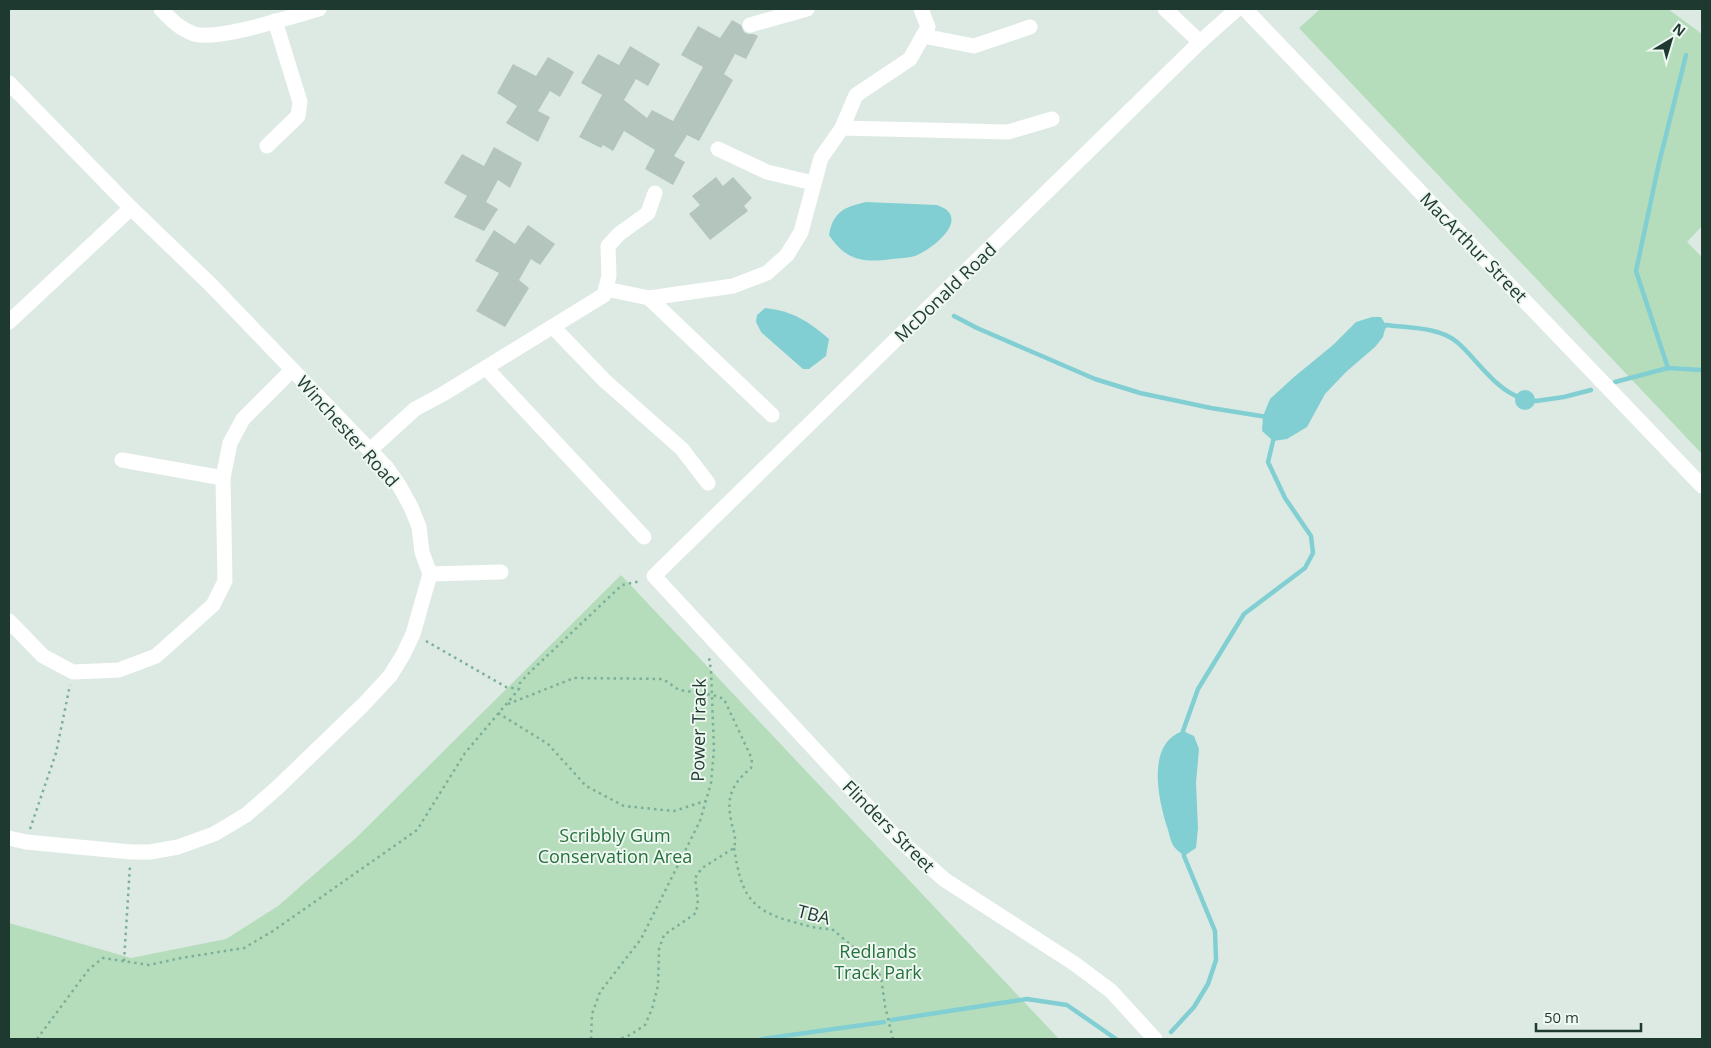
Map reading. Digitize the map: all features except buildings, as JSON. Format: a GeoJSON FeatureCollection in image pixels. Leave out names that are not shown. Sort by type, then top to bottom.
{"type":"FeatureCollection","features":[{"type":"Feature","properties":{"kind":"street"},"geometry":{"type":"LineString","coordinates":[[160,9],[176,25],[196,34],[218,35],[319,9]]}},
{"type":"Feature","properties":{"kind":"street"},"geometry":{"type":"LineString","coordinates":[[750,25],[807,9]]}},
{"type":"Feature","properties":{"kind":"street"},"geometry":{"type":"LineString","coordinates":[[606,289],[649,298],[733,286],[767,273],[787,255],[800,232],[821,158],[842,128],[856,95],[910,59],[928,27],[920,9]]}},
{"type":"Feature","properties":{"kind":"street"},"geometry":{"type":"LineString","coordinates":[[1166,9],[1200,42]]}},
{"type":"Feature","properties":{"kind":"street","name":"McDonald Road"},"geometry":{"type":"LineString","coordinates":[[654,576],[1200,42],[1237,9]]}},
{"type":"Feature","properties":{"kind":"street","name":"MacArthur Street"},"geometry":{"type":"LineString","coordinates":[[1245,9],[1702,486]]}},
{"type":"Feature","properties":{"kind":"street"},"geometry":{"type":"LineString","coordinates":[[267,146],[298,116],[300,102],[275,21]]}},
{"type":"Feature","properties":{"kind":"street"},"geometry":{"type":"LineString","coordinates":[[923,36],[974,46],[1030,27]]}},
{"type":"Feature","properties":{"kind":"street","name":"Winchester Road"},"geometry":{"type":"LineString","coordinates":[[10,88],[211,285],[387,468],[411,507],[419,527],[422,552],[430,574]]}},
{"type":"Feature","properties":{"kind":"street"},"geometry":{"type":"LineString","coordinates":[[842,128],[1008,132],[1052,119]]}},
{"type":"Feature","properties":{"kind":"street"},"geometry":{"type":"LineString","coordinates":[[718,149],[767,172],[813,183]]}},
{"type":"Feature","properties":{"kind":"street"},"geometry":{"type":"LineString","coordinates":[[370,450],[415,409],[486,368],[604,295],[609,276],[608,246],[619,234],[648,213],[655,193]]}},
{"type":"Feature","properties":{"kind":"street"},"geometry":{"type":"LineString","coordinates":[[9,322],[131,208]]}},
{"type":"Feature","properties":{"kind":"street"},"geometry":{"type":"LineString","coordinates":[[649,298],[772,416]]}},
{"type":"Feature","properties":{"kind":"street"},"geometry":{"type":"LineString","coordinates":[[553,327],[605,381],[682,449],[708,483]]}},
{"type":"Feature","properties":{"kind":"street"},"geometry":{"type":"LineString","coordinates":[[486,368],[644,537]]}},
{"type":"Feature","properties":{"kind":"street"},"geometry":{"type":"LineString","coordinates":[[9,621],[43,656],[73,672],[119,670],[156,656],[213,605],[225,581],[223,478],[230,443],[243,418],[292,370]]}},
{"type":"Feature","properties":{"kind":"street"},"geometry":{"type":"LineString","coordinates":[[122,460],[223,478]]}},
{"type":"Feature","properties":{"kind":"street"},"geometry":{"type":"LineString","coordinates":[[9,838],[26,842],[131,852],[159,850],[196,841],[230,827],[246,816],[277,788],[377,691],[390,676],[413,634],[430,574],[501,572]]}},
{"type":"Feature","properties":{"kind":"street","name":"Flinders Street"},"geometry":{"type":"LineString","coordinates":[[654,576],[896,837],[945,880],[1075,964],[1112,991],[1155,1039]]}},
{"type":"Feature","properties":{"kind":"path"},"geometry":{"type":"LineString","coordinates":[[37,1039],[89,970],[103,958],[149,965],[244,948],[274,931],[417,830],[465,753],[519,690],[520,683],[529,673],[622,585],[640,582],[654,576]]}},
{"type":"Feature","properties":{"kind":"path"},"geometry":{"type":"LineString","coordinates":[[413,634],[506,687],[519,690]]}},
{"type":"Feature","properties":{"kind":"path","name":"Power Track"},"geometry":{"type":"LineString","coordinates":[[591,1039],[592,1014],[600,992],[641,939],[700,821],[711,783],[714,749],[709,654]]}},
{"type":"Feature","properties":{"kind":"path"},"geometry":{"type":"LineString","coordinates":[[26,842],[56,753],[73,672]]}},
{"type":"Feature","properties":{"kind":"path"},"geometry":{"type":"LineString","coordinates":[[507,704],[574,678],[663,678],[679,690],[712,695]]}},
{"type":"Feature","properties":{"kind":"path","name":"TBA"},"geometry":{"type":"LineString","coordinates":[[712,695],[724,699],[752,759],[751,768],[737,780],[729,798],[730,820],[736,839],[734,848],[739,876],[744,890],[759,909],[772,916],[818,929],[832,929],[870,961],[882,977],[885,1006],[893,1039]]}},
{"type":"Feature","properties":{"kind":"path"},"geometry":{"type":"LineString","coordinates":[[498,714],[548,744],[586,786],[624,806],[674,811],[706,801]]}},
{"type":"Feature","properties":{"kind":"path"},"geometry":{"type":"LineString","coordinates":[[620,1039],[630,1036],[645,1025],[652,1009],[658,986],[658,949],[664,935],[696,913],[698,900],[695,878],[702,868],[734,848]]}},
{"type":"Feature","properties":{"kind":"path"},"geometry":{"type":"LineString","coordinates":[[124,961],[131,852]]}},
{"type":"Feature","properties":{"kind":"green space"},"geometry":{"type":"Polygon","coordinates":[[[1320,9],[1668,9],[1702,34],[1702,226],[1687,242],[1702,257],[1702,454],[1299,28],[1320,9]]]}},
{"type":"Feature","properties":{"kind":"green space","name":"Scribbly Gum Conservation Area"},"geometry":{"type":"Polygon","coordinates":[[[621,575],[1059,1039],[9,1039],[9,923],[131,958],[226,939],[278,906],[356,838],[621,575]]]}},
{"type":"Feature","properties":{"kind":"water"},"geometry":{"type":"Polygon","coordinates":[[[866,202],[937,205],[947,210],[951,217],[951,225],[931,247],[915,256],[873,261],[856,258],[842,250],[829,235],[833,221],[841,212],[866,202]]]}},
{"type":"Feature","properties":{"kind":"water"},"geometry":{"type":"Polygon","coordinates":[[[765,308],[792,314],[807,322],[829,339],[826,356],[809,369],[803,369],[761,332],[756,322],[757,315],[765,308]]]}},
{"type":"Feature","properties":{"kind":"water"},"geometry":{"type":"Polygon","coordinates":[[[1372,317],[1381,317],[1386,325],[1383,337],[1375,347],[1346,372],[1325,394],[1307,427],[1287,439],[1273,441],[1262,431],[1263,416],[1270,399],[1333,345],[1356,322],[1372,317]]]}},
{"type":"Feature","properties":{"kind":"water"},"geometry":{"type":"Polygon","coordinates":[[[1525,390],[1532,393],[1535,400],[1532,407],[1525,410],[1518,407],[1515,400],[1518,393],[1525,390]]]}},
{"type":"Feature","properties":{"kind":"water"},"geometry":{"type":"Polygon","coordinates":[[[1183,731],[1194,736],[1199,749],[1196,783],[1198,828],[1196,848],[1184,856],[1174,846],[1170,838],[1158,787],[1159,759],[1164,747],[1171,737],[1183,731]]]}},
{"type":"Feature","properties":{"kind":"waterway"},"geometry":{"type":"LineString","coordinates":[[1668,368],[1636,271],[1659,163],[1686,55]]}},
{"type":"Feature","properties":{"kind":"waterway"},"geometry":{"type":"LineString","coordinates":[[954,316],[977,328],[1095,379],[1140,393],[1211,408],[1267,417]]}},
{"type":"Feature","properties":{"kind":"waterway"},"geometry":{"type":"LineString","coordinates":[[1382,329],[1386,325],[1413,328],[1441,333],[1450,337],[1504,389],[1522,398]]}},
{"type":"Feature","properties":{"kind":"waterway"},"geometry":{"type":"LineString","coordinates":[[1615,382],[1668,368],[1702,370]]}},
{"type":"Feature","properties":{"kind":"waterway"},"geometry":{"type":"LineString","coordinates":[[1532,400],[1564,397],[1591,390]]}},
{"type":"Feature","properties":{"kind":"waterway"},"geometry":{"type":"LineString","coordinates":[[1183,736],[1183,731],[1198,689],[1244,614],[1305,568],[1313,553],[1311,536],[1285,498],[1268,462],[1274,437]]}},
{"type":"Feature","properties":{"kind":"waterway"},"geometry":{"type":"LineString","coordinates":[[1171,1032],[1194,1007],[1208,984],[1216,960],[1215,931],[1184,852]]}},
{"type":"Feature","properties":{"kind":"waterway"},"geometry":{"type":"LineString","coordinates":[[891,1020],[1027,999],[1067,1005],[1116,1039]]}},
{"type":"Feature","properties":{"kind":"waterway"},"geometry":{"type":"LineString","coordinates":[[762,1039],[884,1022]]}},
{"type":"Feature","properties":{"kind":"park label","name":"Redlands Track Park"},"geometry":{"type":"Point","coordinates":[878,961]}}]}
